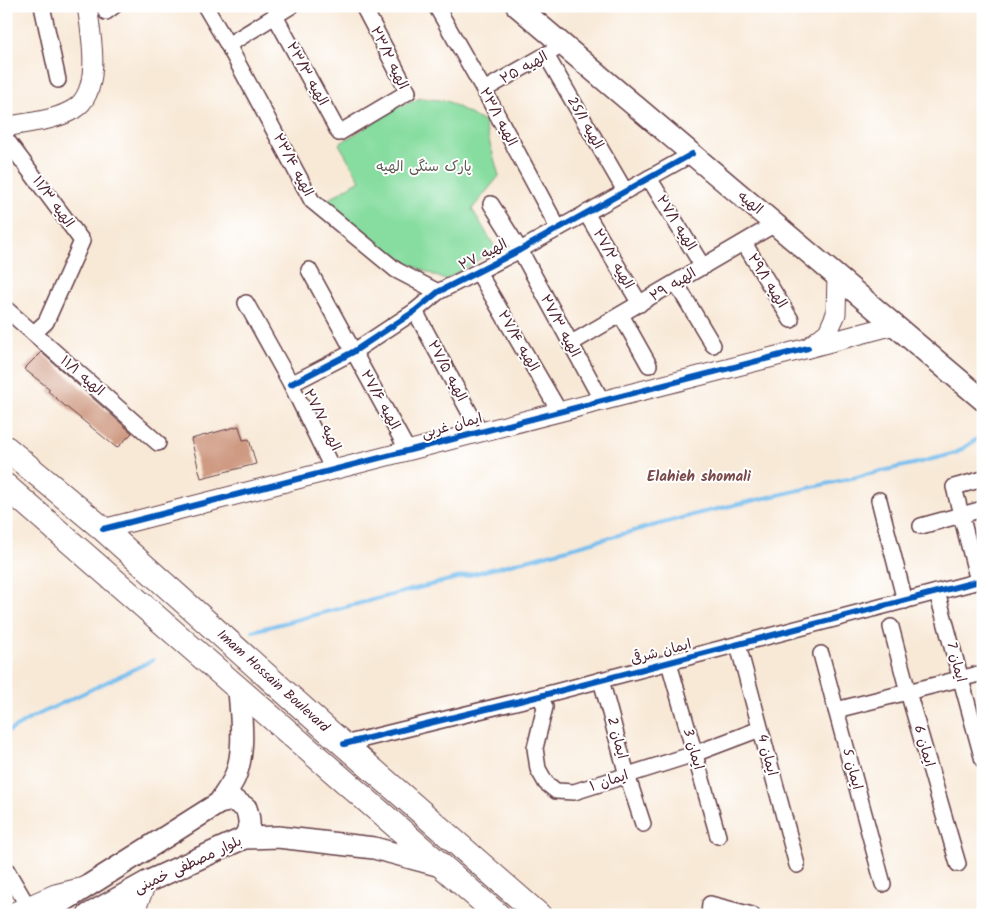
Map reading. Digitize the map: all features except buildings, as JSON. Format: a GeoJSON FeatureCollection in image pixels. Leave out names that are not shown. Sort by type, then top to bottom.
{"type":"FeatureCollection","features":[{"type":"Feature","properties":{"kind":"main road","name":"الهیه"},"geometry":{"type":"LineString","coordinates":[[518,6],[555,50],[692,154],[983,400]]}},
{"type":"Feature","properties":{"kind":"main road","name":"Imam Hossain Boulevard"},"geometry":{"type":"LineString","coordinates":[[6,448],[103,529],[539,915]]}},
{"type":"Feature","properties":{"kind":"main road","name":"Imam Hossain Boulevard"},"geometry":{"type":"LineString","coordinates":[[6,486],[498,915]]}},
{"type":"Feature","properties":{"kind":"main road","name":"بلوار مصطفی خمینی"},"geometry":{"type":"LineString","coordinates":[[34,910],[86,887],[210,810],[219,802],[234,779],[240,762],[242,726],[239,690]]}},
{"type":"Feature","properties":{"kind":"main road"},"geometry":{"type":"LineString","coordinates":[[219,802],[233,800],[246,808],[250,822],[244,838]]}},
{"type":"Feature","properties":{"kind":"main road","name":"بلوار مصطفی خمینی"},"geometry":{"type":"LineString","coordinates":[[88,915],[147,882],[244,838],[278,837],[374,848],[441,866]]}},
{"type":"Feature","properties":{"kind":"street"},"geometry":{"type":"LineString","coordinates":[[42,6],[58,80]]}},
{"type":"Feature","properties":{"kind":"street","name":"الهیه ۲۳/۴"},"geometry":{"type":"LineString","coordinates":[[205,6],[312,201],[396,270],[438,292]]}},
{"type":"Feature","properties":{"kind":"street"},"geometry":{"type":"LineString","coordinates":[[228,45],[291,6]]}},
{"type":"Feature","properties":{"kind":"street","name":"الهیه ۲۳/۲"},"geometry":{"type":"LineString","coordinates":[[340,133],[408,92],[363,6]]}},
{"type":"Feature","properties":{"kind":"street","name":"الهیه ۲۳/۱"},"geometry":{"type":"LineString","coordinates":[[436,6],[484,90],[558,228]]}},
{"type":"Feature","properties":{"kind":"street"},"geometry":{"type":"LineString","coordinates":[[6,127],[58,116],[76,108],[87,95],[94,71],[88,14]]}},
{"type":"Feature","properties":{"kind":"street","name":"الهیه ۲۳/۳"},"geometry":{"type":"LineString","coordinates":[[275,16],[340,133]]}},
{"type":"Feature","properties":{"kind":"street","name":"الهیه ۲۵"},"geometry":{"type":"LineString","coordinates":[[484,90],[555,50]]}},
{"type":"Feature","properties":{"kind":"street","name":"الهیه 25/1"},"geometry":{"type":"LineString","coordinates":[[555,50],[625,191]]}},
{"type":"Feature","properties":{"kind":"street","name":"الهیه ۱۱/۳"},"geometry":{"type":"LineString","coordinates":[[6,139],[82,241],[46,322],[34,333]]}},
{"type":"Feature","properties":{"kind":"street","name":"الهیه ۲۷"},"geometry":{"type":"LineString","coordinates":[[291,384],[353,352],[415,311],[438,292],[520,250],[692,154]]}},
{"type":"Feature","properties":{"kind":"street","name":"الهیه ۲۷/۱"},"geometry":{"type":"LineString","coordinates":[[649,178],[703,267]]}},
{"type":"Feature","properties":{"kind":"street","name":"الهیه ۲۷/۳"},"geometry":{"type":"LineString","coordinates":[[491,204],[520,250],[602,400]]}},
{"type":"Feature","properties":{"kind":"street","name":"الهیه ۲۷/۲"},"geometry":{"type":"LineString","coordinates":[[586,213],[640,304]]}},
{"type":"Feature","properties":{"kind":"street","name":"الهیه ۲۹"},"geometry":{"type":"LineString","coordinates":[[570,344],[776,224]]}},
{"type":"Feature","properties":{"kind":"street","name":"الهیه ۲۹/۱"},"geometry":{"type":"LineString","coordinates":[[744,243],[791,320]]}},
{"type":"Feature","properties":{"kind":"street","name":"الهیه ۲۷/۶"},"geometry":{"type":"LineString","coordinates":[[309,270],[408,451]]}},
{"type":"Feature","properties":{"kind":"street","name":"الهیه ۲۷/۴"},"geometry":{"type":"LineString","coordinates":[[478,272],[559,411]]}},
{"type":"Feature","properties":{"kind":"street"},"geometry":{"type":"LineString","coordinates":[[808,348],[828,332],[836,314],[837,276]]}},
{"type":"Feature","properties":{"kind":"street"},"geometry":{"type":"LineString","coordinates":[[676,283],[713,345]]}},
{"type":"Feature","properties":{"kind":"street","name":"الهیه ۲۷/۷"},"geometry":{"type":"LineString","coordinates":[[246,303],[291,384],[333,470]]}},
{"type":"Feature","properties":{"kind":"street","name":"الهیه ۱۱/۱"},"geometry":{"type":"LineString","coordinates":[[6,309],[158,443]]}},
{"type":"Feature","properties":{"kind":"street","name":"الهیه ۲۷/۵"},"geometry":{"type":"LineString","coordinates":[[415,311],[480,432]]}},
{"type":"Feature","properties":{"kind":"street"},"geometry":{"type":"LineString","coordinates":[[621,315],[649,365]]}},
{"type":"Feature","properties":{"kind":"street","name":"ایمان غربی"},"geometry":{"type":"LineString","coordinates":[[103,529],[894,325]]}},
{"type":"Feature","properties":{"kind":"street"},"geometry":{"type":"LineString","coordinates":[[981,581],[954,487],[983,479]]}},
{"type":"Feature","properties":{"kind":"street"},"geometry":{"type":"LineString","coordinates":[[879,500],[905,600]]}},
{"type":"Feature","properties":{"kind":"street"},"geometry":{"type":"LineString","coordinates":[[921,526],[983,509]]}},
{"type":"Feature","properties":{"kind":"street","name":"ایمان شرقی"},"geometry":{"type":"LineString","coordinates":[[344,744],[540,696],[981,581]]}},
{"type":"Feature","properties":{"kind":"street","name":"ایمان 7"},"geometry":{"type":"LineString","coordinates":[[937,592],[983,760]]}},
{"type":"Feature","properties":{"kind":"street","name":"ایمان 6"},"geometry":{"type":"LineString","coordinates":[[891,627],[958,864]]}},
{"type":"Feature","properties":{"kind":"street","name":"ایمان 4"},"geometry":{"type":"LineString","coordinates":[[738,645],[797,865]]}},
{"type":"Feature","properties":{"kind":"street","name":"ایمان 5"},"geometry":{"type":"LineString","coordinates":[[822,654],[883,884]]}},
{"type":"Feature","properties":{"kind":"street","name":"ایمان 3"},"geometry":{"type":"LineString","coordinates":[[669,662],[718,836]]}},
{"type":"Feature","properties":{"kind":"street"},"geometry":{"type":"LineString","coordinates":[[836,710],[983,673]]}},
{"type":"Feature","properties":{"kind":"street","name":"ایمان 2"},"geometry":{"type":"LineString","coordinates":[[601,680],[643,824]]}},
{"type":"Feature","properties":{"kind":"street","name":"ایمان ۱"},"geometry":{"type":"LineString","coordinates":[[540,696],[545,708],[535,748],[538,769],[546,783],[556,791],[574,792],[694,754],[760,729]]}},
{"type":"Feature","properties":{"kind":"street"},"geometry":{"type":"LineString","coordinates":[[6,869],[34,910],[7,915]]}},
{"type":"Feature","properties":{"kind":"street"},"geometry":{"type":"LineString","coordinates":[[134,912],[147,882]]}},
{"type":"Feature","properties":{"kind":"street"},"geometry":{"type":"LineString","coordinates":[[710,915],[710,904],[752,915]]}},
{"type":"Feature","properties":{"kind":"green space","name":"پارک سنگی الهیه"},"geometry":{"type":"Polygon","coordinates":[[[421,98],[447,101],[484,122],[499,176],[472,209],[496,249],[445,280],[414,266],[356,232],[324,202],[360,180],[339,144],[400,106],[421,98]]]}},
{"type":"Feature","properties":{"kind":"waterway"},"geometry":{"type":"LineString","coordinates":[[253,631],[700,513],[956,453],[983,435]]}},
{"type":"Feature","properties":{"kind":"waterway"},"geometry":{"type":"LineString","coordinates":[[6,733],[31,718],[153,660]]}},
{"type":"Feature","properties":{"kind":"cycle path"},"geometry":{"type":"LineString","coordinates":[[291,384],[353,352],[415,311],[438,292],[520,250],[692,154]]}},
{"type":"Feature","properties":{"kind":"cycle path"},"geometry":{"type":"LineString","coordinates":[[103,529],[808,348]]}},
{"type":"Feature","properties":{"kind":"cycle path"},"geometry":{"type":"LineString","coordinates":[[344,744],[540,696],[983,580]]}},
{"type":"Feature","properties":{"kind":"district","name":"Elahieh shomali"},"geometry":{"type":"Point","coordinates":[699,477]}}]}
